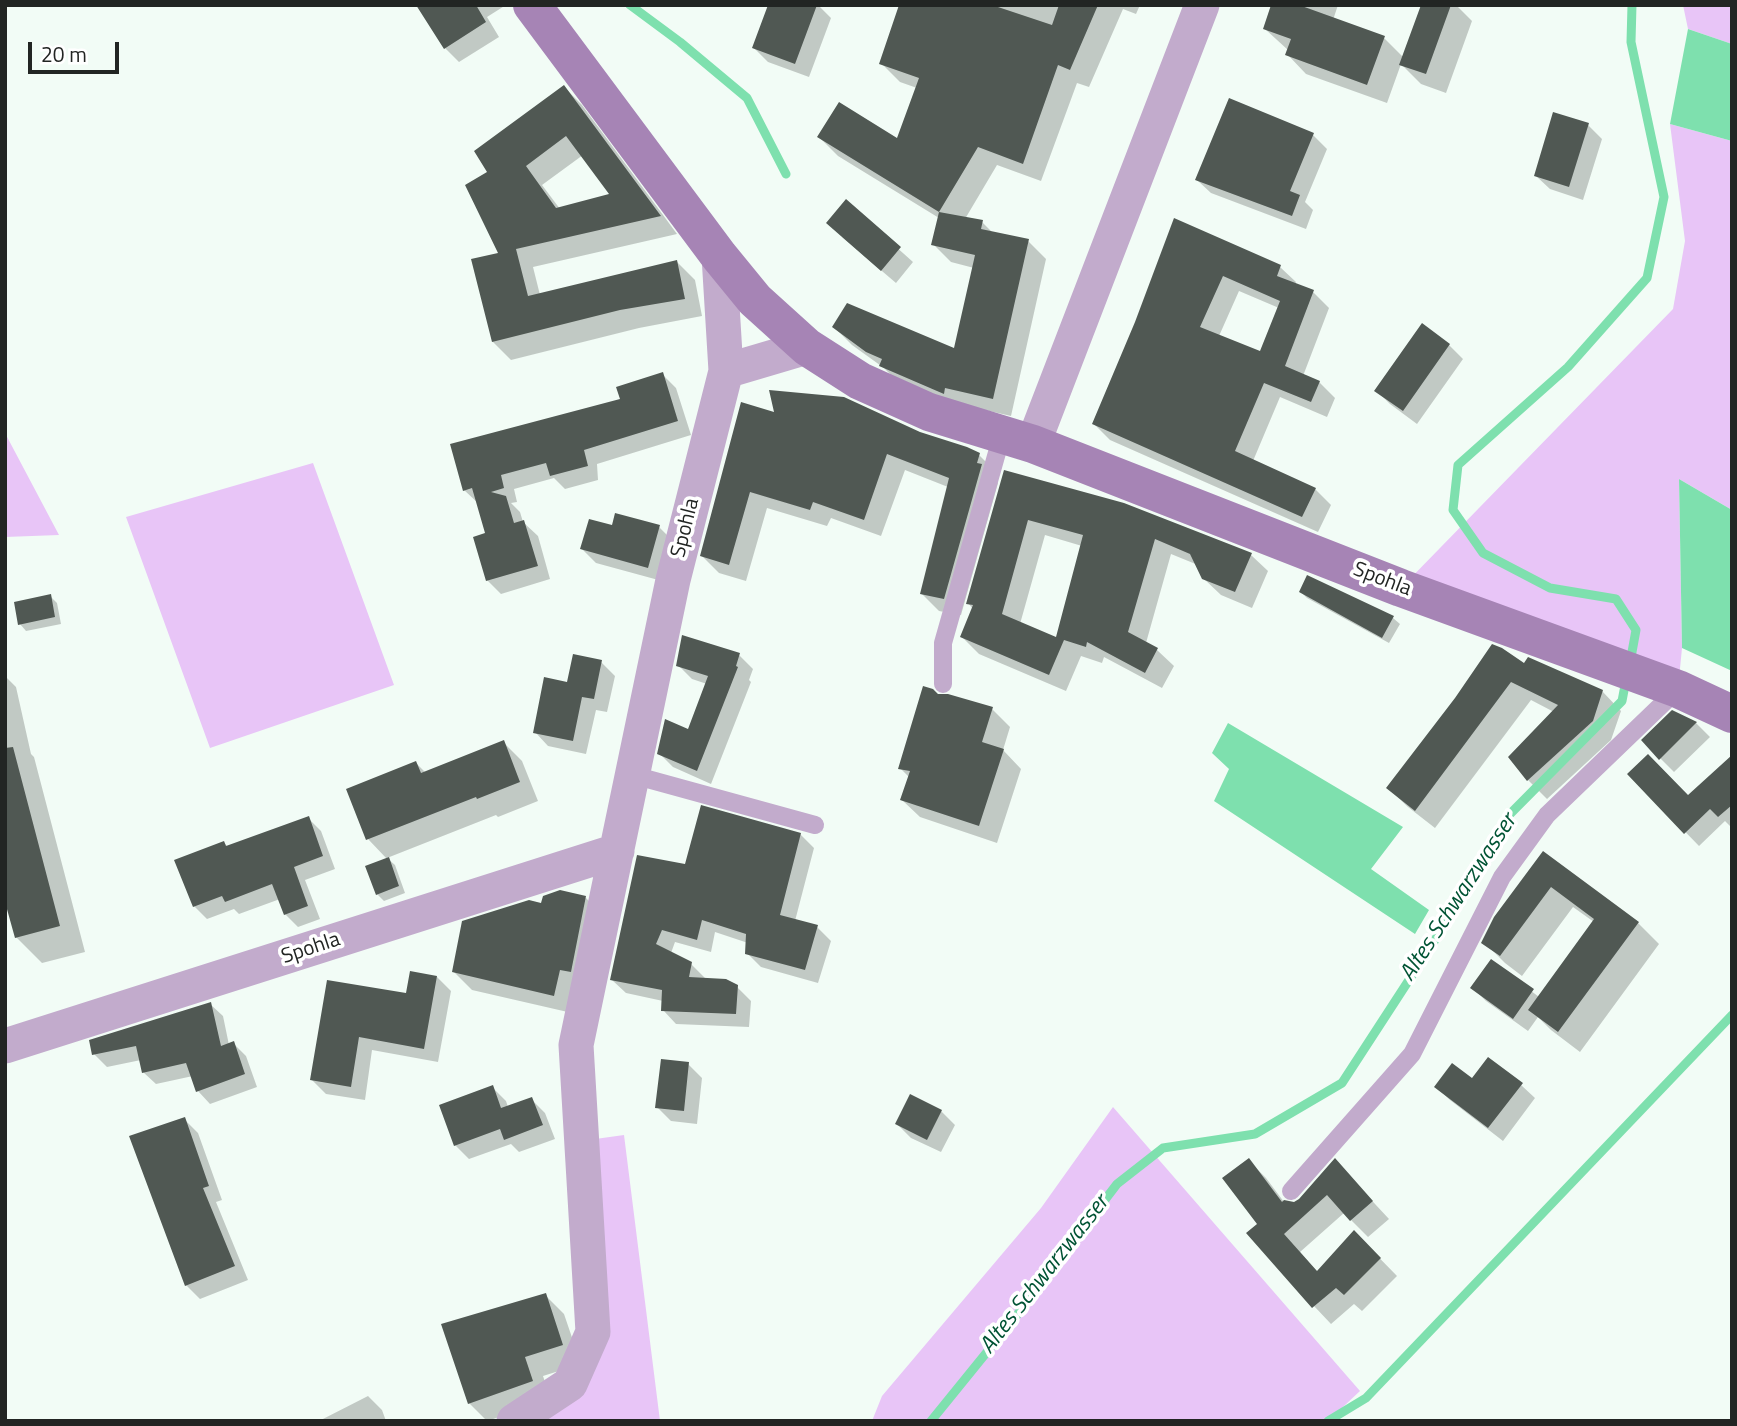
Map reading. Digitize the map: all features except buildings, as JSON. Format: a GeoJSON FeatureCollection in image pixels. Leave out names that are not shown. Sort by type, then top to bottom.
{"type":"FeatureCollection","features":[{"type":"Feature","properties":{"kind":"street","name":"Spohla"},"geometry":{"type":"LineString","coordinates":[[532,5],[719,256],[755,300],[807,347],[860,381],[929,412],[1018,439],[1401,588],[1666,685],[1732,713]]}},
{"type":"Feature","properties":{"kind":"street"},"geometry":{"type":"LineString","coordinates":[[1018,439],[1202,5]]}},
{"type":"Feature","properties":{"kind":"street","name":"Spohla"},"geometry":{"type":"LineString","coordinates":[[514,1421],[570,1384],[593,1332],[576,1045],[673,580],[726,371],[719,256]]}},
{"type":"Feature","properties":{"kind":"street"},"geometry":{"type":"LineString","coordinates":[[726,371],[807,347]]}},
{"type":"Feature","properties":{"kind":"street","name":"Spohla"},"geometry":{"type":"LineString","coordinates":[[5,1046],[617,851]]}},
{"type":"Feature","properties":{"kind":"lane"},"geometry":{"type":"LineString","coordinates":[[943,684],[943,643],[1018,439]]}},
{"type":"Feature","properties":{"kind":"lane"},"geometry":{"type":"LineString","coordinates":[[1291,1191],[1412,1054],[1502,877],[1547,815],[1666,685]]}},
{"type":"Feature","properties":{"kind":"lane"},"geometry":{"type":"LineString","coordinates":[[633,775],[815,825]]}},
{"type":"Feature","properties":{"kind":"shaded area"},"geometry":{"type":"Polygon","coordinates":[[[1683,5],[1732,5],[1732,44],[1688,29],[1683,5]]]}},
{"type":"Feature","properties":{"kind":"shaded area"},"geometry":{"type":"Polygon","coordinates":[[[1688,29],[1732,44],[1732,141],[1670,124],[1688,29]]]}},
{"type":"Feature","properties":{"kind":"shaded area"},"geometry":{"type":"Polygon","coordinates":[[[1670,124],[1732,141],[1732,510],[1679,479],[1682,648],[1678,689],[1401,588],[1673,309],[1685,241],[1670,124]]]}},
{"type":"Feature","properties":{"kind":"shaded area"},"geometry":{"type":"Polygon","coordinates":[[[5,433],[59,535],[5,537],[5,433]]]}},
{"type":"Feature","properties":{"kind":"shaded area"},"geometry":{"type":"Polygon","coordinates":[[[313,463],[394,685],[210,748],[126,517],[313,463]]]}},
{"type":"Feature","properties":{"kind":"shaded area"},"geometry":{"type":"Polygon","coordinates":[[[1679,479],[1732,510],[1732,671],[1682,648],[1679,479]]]}},
{"type":"Feature","properties":{"kind":"shaded area"},"geometry":{"type":"Polygon","coordinates":[[[1228,723],[1403,827],[1371,869],[1429,910],[1415,934],[1214,801],[1229,769],[1212,753],[1228,723]]]}},
{"type":"Feature","properties":{"kind":"shaded area"},"geometry":{"type":"Polygon","coordinates":[[[1113,1107],[1360,1391],[1328,1421],[872,1421],[882,1396],[1041,1208],[1113,1107]]]}},
{"type":"Feature","properties":{"kind":"shaded area"},"geometry":{"type":"Polygon","coordinates":[[[624,1135],[660,1421],[514,1421],[593,1332],[581,1141],[624,1135]]]}},
{"type":"Feature","properties":{"kind":"waterway"},"geometry":{"type":"LineString","coordinates":[[630,5],[680,42],[747,98],[786,174]]}},
{"type":"Feature","properties":{"kind":"waterway","name":"Altes Schwarzwasser"},"geometry":{"type":"LineString","coordinates":[[1630,663],[1636,630],[1616,599],[1550,588],[1483,553],[1453,510],[1458,465],[1568,367],[1647,278],[1664,197],[1631,42],[1632,5]]}},
{"type":"Feature","properties":{"kind":"waterway","name":"Altes Schwarzwasser"},"geometry":{"type":"LineString","coordinates":[[931,1421],[1017,1315],[1117,1184],[1163,1148],[1255,1134],[1342,1083],[1435,940],[1509,815],[1622,701],[1626,680]]}},
{"type":"Feature","properties":{"kind":"waterway"},"geometry":{"type":"LineString","coordinates":[[1328,1421],[1366,1398],[1732,1015]]}}]}
